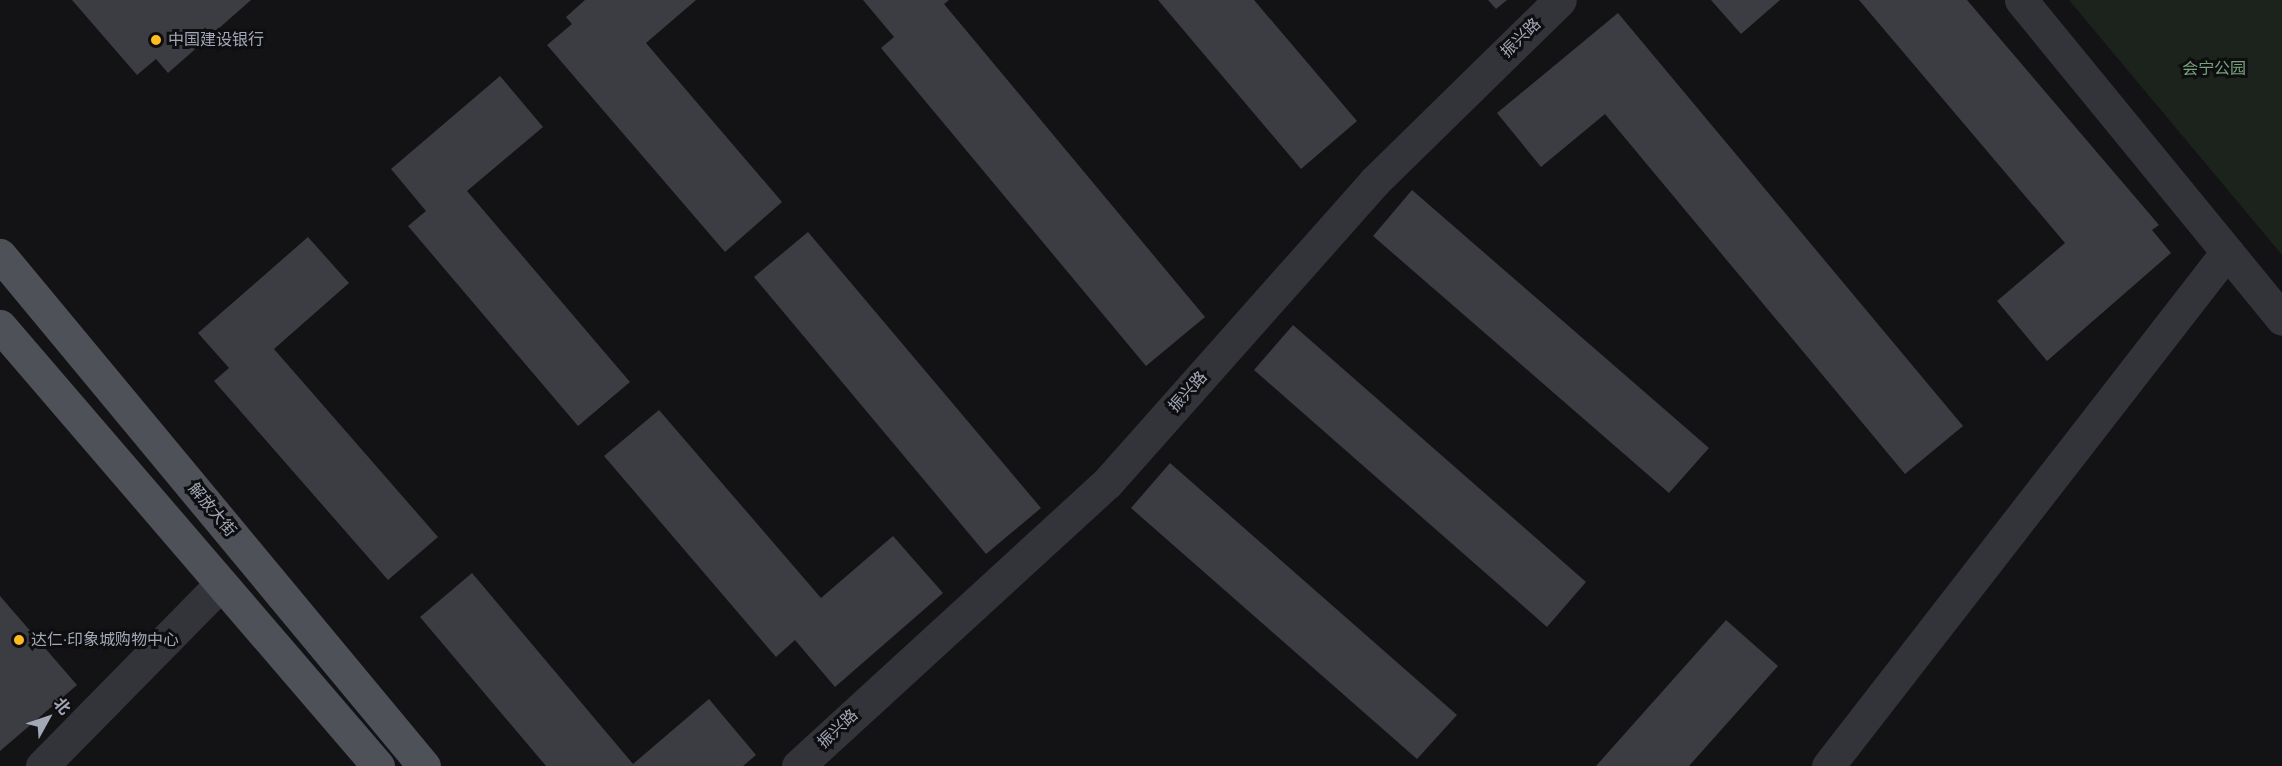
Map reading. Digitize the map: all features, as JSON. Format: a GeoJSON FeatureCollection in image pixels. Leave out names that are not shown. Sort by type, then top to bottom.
{"type":"FeatureCollection","features":[{"type":"Feature","properties":{"kind":"main road","name":"解放大街"},"geometry":{"type":"LineString","coordinates":[[0,255],[424,766]]}},
{"type":"Feature","properties":{"kind":"main road"},"geometry":{"type":"LineString","coordinates":[[0,326],[378,766]]}},
{"type":"Feature","properties":{"kind":"street","name":"振兴路"},"geometry":{"type":"LineString","coordinates":[[798,766],[1107,483],[1374,182],[1560,0]]}},
{"type":"Feature","properties":{"kind":"street"},"geometry":{"type":"LineString","coordinates":[[2021,0],[2282,320]]}},
{"type":"Feature","properties":{"kind":"street"},"geometry":{"type":"LineString","coordinates":[[1828,766],[2227,252]]}},
{"type":"Feature","properties":{"kind":"street"},"geometry":{"type":"LineString","coordinates":[[42,766],[221,584]]}},
{"type":"Feature","properties":{"kind":"green space","name":"会宁公园"},"geometry":{"type":"Polygon","coordinates":[[[2069,0],[2282,0],[2282,255],[2069,0]]]}},
{"type":"Feature","properties":{"kind":"building","name":"中国建设银行"},"geometry":{"type":"Polygon","coordinates":[[[72,0],[251,0],[168,73],[156,59],[137,75],[72,0]]]}},
{"type":"Feature","properties":{"kind":"building"},"geometry":{"type":"Polygon","coordinates":[[[585,0],[696,0],[646,43],[782,202],[725,252],[547,45],[572,24],[566,17],[585,0]]]}},
{"type":"Feature","properties":{"kind":"building"},"geometry":{"type":"Polygon","coordinates":[[[863,0],[949,0],[944,4],[1205,317],[1146,366],[881,48],[894,37],[863,0]]]}},
{"type":"Feature","properties":{"kind":"building"},"geometry":{"type":"Polygon","coordinates":[[[1158,0],[1254,0],[1357,121],[1301,169],[1158,0]]]}},
{"type":"Feature","properties":{"kind":"building"},"geometry":{"type":"Polygon","coordinates":[[[1488,0],[1507,0],[1496,9],[1488,0]]]}},
{"type":"Feature","properties":{"kind":"building"},"geometry":{"type":"Polygon","coordinates":[[[1711,0],[1780,0],[1741,34],[1711,0]]]}},
{"type":"Feature","properties":{"kind":"building"},"geometry":{"type":"Polygon","coordinates":[[[1859,0],[1967,0],[2159,225],[2152,230],[2171,253],[2047,361],[1997,301],[2065,243],[1859,0]]]}},
{"type":"Feature","properties":{"kind":"building"},"geometry":{"type":"Polygon","coordinates":[[[1618,13],[1963,426],[1905,474],[1605,114],[1541,167],[1497,113],[1618,13]]]}},
{"type":"Feature","properties":{"kind":"building"},"geometry":{"type":"Polygon","coordinates":[[[500,76],[543,127],[467,191],[630,382],[578,426],[408,226],[426,211],[391,169],[500,76]]]}},
{"type":"Feature","properties":{"kind":"building"},"geometry":{"type":"Polygon","coordinates":[[[1412,190],[1709,448],[1669,493],[1373,236],[1412,190]]]}},
{"type":"Feature","properties":{"kind":"building"},"geometry":{"type":"Polygon","coordinates":[[[808,232],[1041,508],[986,554],[754,277],[808,232]]]}},
{"type":"Feature","properties":{"kind":"building"},"geometry":{"type":"Polygon","coordinates":[[[308,237],[349,283],[274,349],[438,537],[388,580],[214,381],[229,368],[198,333],[308,237]]]}},
{"type":"Feature","properties":{"kind":"building"},"geometry":{"type":"Polygon","coordinates":[[[1293,325],[1586,582],[1547,627],[1254,370],[1293,325]]]}},
{"type":"Feature","properties":{"kind":"building"},"geometry":{"type":"Polygon","coordinates":[[[659,410],[821,598],[893,536],[943,593],[835,687],[795,640],[776,657],[604,456],[659,410]]]}},
{"type":"Feature","properties":{"kind":"building"},"geometry":{"type":"Polygon","coordinates":[[[1170,463],[1457,715],[1417,759],[1131,508],[1170,463]]]}},
{"type":"Feature","properties":{"kind":"building"},"geometry":{"type":"Polygon","coordinates":[[[472,573],[633,764],[709,699],[756,755],[743,766],[546,766],[420,617],[472,573]]]}},
{"type":"Feature","properties":{"kind":"building","name":"达仁·印象城购物中心"},"geometry":{"type":"Polygon","coordinates":[[[0,596],[77,685],[0,751],[0,596]]]}},
{"type":"Feature","properties":{"kind":"building"},"geometry":{"type":"Polygon","coordinates":[[[1726,620],[1778,666],[1689,766],[1596,766],[1726,620]]]}},
{"type":"Feature","properties":{"kind":"place","name":"中国建设银行"},"geometry":{"type":"Point","coordinates":[156,40]}},
{"type":"Feature","properties":{"kind":"place","name":"达仁·印象城购物中心"},"geometry":{"type":"Point","coordinates":[19,640]}}]}
